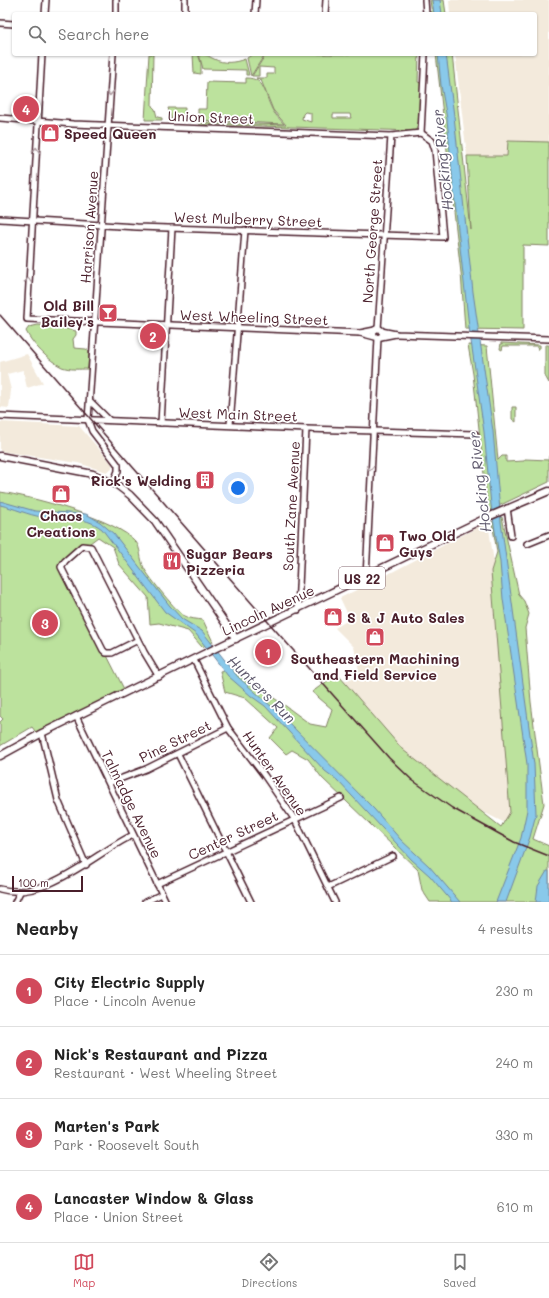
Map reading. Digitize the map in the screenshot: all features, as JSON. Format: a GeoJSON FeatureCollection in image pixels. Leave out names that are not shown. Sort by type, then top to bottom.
{"type":"FeatureCollection","features":[{"type":"Feature","properties":{"kind":"main road"},"geometry":{"type":"LineString","coordinates":[[0,456],[93,474],[113,483],[130,495],[146,510],[236,639]]}},
{"type":"Feature","properties":{"kind":"main road","name":"Lincoln Avenue"},"geometry":{"type":"LineString","coordinates":[[0,756],[76,716],[194,660],[218,647],[298,610],[488,517],[549,491]]}},
{"type":"Feature","properties":{"kind":"street"},"geometry":{"type":"LineString","coordinates":[[45,12],[46,0]]}},
{"type":"Feature","properties":{"kind":"street"},"geometry":{"type":"LineString","coordinates":[[116,0],[116,12]]}},
{"type":"Feature","properties":{"kind":"street"},"geometry":{"type":"LineString","coordinates":[[185,0],[185,12]]}},
{"type":"Feature","properties":{"kind":"street"},"geometry":{"type":"LineString","coordinates":[[255,12],[256,0]]}},
{"type":"Feature","properties":{"kind":"street"},"geometry":{"type":"LineString","coordinates":[[325,12],[326,0]]}},
{"type":"Feature","properties":{"kind":"street"},"geometry":{"type":"LineString","coordinates":[[425,0],[426,12]]}},
{"type":"Feature","properties":{"kind":"street"},"geometry":{"type":"LineString","coordinates":[[0,23],[12,24]]}},
{"type":"Feature","properties":{"kind":"street"},"geometry":{"type":"LineString","coordinates":[[32,221],[42,56]]}},
{"type":"Feature","properties":{"kind":"street","name":"Harrison Avenue"},"geometry":{"type":"LineString","coordinates":[[90,420],[113,56]]}},
{"type":"Feature","properties":{"kind":"street"},"geometry":{"type":"LineString","coordinates":[[421,133],[425,56]]}},
{"type":"Feature","properties":{"kind":"street","name":"Union Street"},"geometry":{"type":"LineString","coordinates":[[0,118],[38,122],[391,136],[421,133]]}},
{"type":"Feature","properties":{"kind":"street","name":"West Mulberry Street"},"geometry":{"type":"LineString","coordinates":[[0,219],[101,226],[443,237],[433,144],[429,138],[421,133]]}},
{"type":"Feature","properties":{"kind":"street","name":"North George Street"},"geometry":{"type":"LineString","coordinates":[[378,330],[391,136]]}},
{"type":"Feature","properties":{"kind":"street","name":"West Wheeling Street"},"geometry":{"type":"LineString","coordinates":[[32,221],[26,319],[360,333],[378,337],[396,334]]}},
{"type":"Feature","properties":{"kind":"street"},"geometry":{"type":"LineString","coordinates":[[161,422],[172,228]]}},
{"type":"Feature","properties":{"kind":"street"},"geometry":{"type":"LineString","coordinates":[[230,425],[245,230]]}},
{"type":"Feature","properties":{"kind":"street"},"geometry":{"type":"LineString","coordinates":[[378,330],[373,333],[378,337]]}},
{"type":"Feature","properties":{"kind":"street"},"geometry":{"type":"LineString","coordinates":[[366,576],[378,330]]}},
{"type":"Feature","properties":{"kind":"street","name":"West Wheeling Street"},"geometry":{"type":"LineString","coordinates":[[360,333],[378,330],[396,334],[549,339]]}},
{"type":"Feature","properties":{"kind":"street"},"geometry":{"type":"LineString","coordinates":[[90,401],[109,420]]}},
{"type":"Feature","properties":{"kind":"street","name":"West Main Street"},"geometry":{"type":"LineString","coordinates":[[0,416],[306,429],[474,434]]}},
{"type":"Feature","properties":{"kind":"street"},"geometry":{"type":"LineString","coordinates":[[90,420],[92,430],[118,465],[117,475],[113,483]]}},
{"type":"Feature","properties":{"kind":"street","name":"South Zane Avenue"},"geometry":{"type":"LineString","coordinates":[[298,610],[306,429]]}},
{"type":"Feature","properties":{"kind":"street"},"geometry":{"type":"LineString","coordinates":[[505,509],[511,536]]}},
{"type":"Feature","properties":{"kind":"street"},"geometry":{"type":"LineString","coordinates":[[527,544],[549,535]]}},
{"type":"Feature","properties":{"kind":"street"},"geometry":{"type":"LineString","coordinates":[[138,640],[112,653],[104,652],[62,570],[62,564],[76,550],[84,546],[91,547],[138,640],[159,677]]}},
{"type":"Feature","properties":{"kind":"street","name":"Hunter Avenue"},"geometry":{"type":"LineString","coordinates":[[194,660],[228,728],[264,775],[295,820],[335,902]]}},
{"type":"Feature","properties":{"kind":"street","name":"Talmadge Avenue"},"geometry":{"type":"LineString","coordinates":[[76,716],[166,902]]}},
{"type":"Feature","properties":{"kind":"street","name":"Pine Street"},"geometry":{"type":"LineString","coordinates":[[109,783],[178,754],[228,728]]}},
{"type":"Feature","properties":{"kind":"street"},"geometry":{"type":"LineString","coordinates":[[42,733],[58,800],[86,865]]}},
{"type":"Feature","properties":{"kind":"street"},"geometry":{"type":"LineString","coordinates":[[178,754],[251,902]]}},
{"type":"Feature","properties":{"kind":"street","name":"Center Street"},"geometry":{"type":"LineString","coordinates":[[157,884],[341,798]]}},
{"type":"Feature","properties":{"kind":"street"},"geometry":{"type":"LineString","coordinates":[[0,890],[20,892],[44,887],[86,865],[114,845],[133,835]]}},
{"type":"Feature","properties":{"kind":"street"},"geometry":{"type":"LineString","coordinates":[[328,887],[393,856]]}},
{"type":"Feature","properties":{"kind":"street"},"geometry":{"type":"LineString","coordinates":[[15,902],[20,892]]}},
{"type":"Feature","properties":{"kind":"street"},"geometry":{"type":"LineString","coordinates":[[145,902],[162,894]]}},
{"type":"Feature","properties":{"kind":"shaded area"},"geometry":{"type":"Polygon","coordinates":[[[449,0],[549,0],[549,142],[508,141],[507,156],[467,156],[455,56],[537,56],[537,12],[450,12],[449,0]]]}},
{"type":"Feature","properties":{"kind":"shaded area"},"geometry":{"type":"Polygon","coordinates":[[[27,354],[43,383],[27,388],[23,370],[7,374],[11,390],[9,408],[0,407],[0,362],[27,354]]]}},
{"type":"Feature","properties":{"kind":"shaded area"},"geometry":{"type":"Polygon","coordinates":[[[0,422],[79,426],[112,464],[112,469],[107,472],[78,463],[0,451],[0,422]]]}},
{"type":"Feature","properties":{"kind":"shaded area"},"geometry":{"type":"Polygon","coordinates":[[[488,522],[525,772],[521,831],[461,801],[418,773],[333,684],[360,676],[354,647],[335,628],[350,619],[340,598],[488,522]]]}},
{"type":"Feature","properties":{"kind":"green space"},"geometry":{"type":"Polygon","coordinates":[[[430,0],[444,0],[446,12],[432,12],[430,0]]]}},
{"type":"Feature","properties":{"kind":"green space"},"geometry":{"type":"Polygon","coordinates":[[[149,56],[153,56],[152,106],[155,109],[157,117],[162,118],[162,120],[145,120],[149,56]]]}},
{"type":"Feature","properties":{"kind":"green space"},"geometry":{"type":"Polygon","coordinates":[[[193,56],[199,56],[201,63],[201,74],[194,73],[193,56]]]}},
{"type":"Feature","properties":{"kind":"green space"},"geometry":{"type":"Polygon","coordinates":[[[200,56],[207,56],[218,61],[225,62],[245,59],[249,75],[246,75],[246,70],[203,69],[200,56]]]}},
{"type":"Feature","properties":{"kind":"green space"},"geometry":{"type":"Polygon","coordinates":[[[250,56],[264,56],[251,76],[247,58],[250,56]]]}},
{"type":"Feature","properties":{"kind":"green space"},"geometry":{"type":"Polygon","coordinates":[[[265,56],[419,56],[418,82],[421,83],[419,120],[416,130],[199,124],[200,122],[286,125],[273,110],[261,80],[256,78],[267,78],[267,74],[274,74],[274,68],[259,67],[259,76],[252,76],[265,56]],[[305,112],[302,119],[311,122],[311,113],[305,112]],[[333,114],[333,118],[351,118],[350,114],[333,114]]]}},
{"type":"Feature","properties":{"kind":"green space"},"geometry":{"type":"Polygon","coordinates":[[[436,56],[452,56],[471,230],[467,156],[507,156],[508,141],[549,142],[549,246],[523,245],[523,330],[465,329],[461,273],[436,56]]]}},
{"type":"Feature","properties":{"kind":"green space"},"geometry":{"type":"Polygon","coordinates":[[[246,78],[253,79],[261,84],[273,111],[284,124],[198,120],[198,109],[206,109],[207,82],[246,83],[246,78]]]}},
{"type":"Feature","properties":{"kind":"green space"},"geometry":{"type":"Polygon","coordinates":[[[168,108],[185,108],[184,120],[172,120],[168,108]]]}},
{"type":"Feature","properties":{"kind":"green space"},"geometry":{"type":"Polygon","coordinates":[[[38,325],[54,326],[76,331],[76,335],[73,339],[74,348],[86,349],[89,351],[88,369],[65,368],[46,356],[32,341],[26,331],[29,327],[38,325]]]}},
{"type":"Feature","properties":{"kind":"green space"},"geometry":{"type":"Polygon","coordinates":[[[501,343],[540,345],[540,348],[538,350],[537,346],[503,346],[502,350],[500,349],[501,343]]]}},
{"type":"Feature","properties":{"kind":"green space"},"geometry":{"type":"Polygon","coordinates":[[[468,345],[487,346],[498,460],[502,456],[506,456],[506,462],[524,461],[525,459],[549,460],[549,482],[488,511],[473,374],[468,345]]]}},
{"type":"Feature","properties":{"kind":"green space"},"geometry":{"type":"Polygon","coordinates":[[[545,345],[549,345],[549,383],[545,376],[545,345]]]}},
{"type":"Feature","properties":{"kind":"green space"},"geometry":{"type":"Polygon","coordinates":[[[512,407],[516,407],[516,422],[512,419],[512,407]]]}},
{"type":"Feature","properties":{"kind":"green space"},"geometry":{"type":"Polygon","coordinates":[[[0,492],[31,498],[72,510],[93,517],[126,533],[138,545],[144,568],[157,586],[181,614],[189,618],[203,620],[213,642],[202,647],[188,631],[159,623],[150,624],[148,597],[119,564],[113,547],[98,537],[61,565],[126,693],[38,735],[32,727],[0,746],[0,722],[3,719],[0,716],[0,492]]]}},
{"type":"Feature","properties":{"kind":"green space"},"geometry":{"type":"Polygon","coordinates":[[[502,517],[519,595],[524,601],[529,614],[525,628],[531,702],[544,804],[533,839],[549,846],[549,902],[430,902],[422,890],[418,870],[322,778],[308,759],[292,750],[286,754],[270,738],[278,728],[245,698],[225,692],[220,671],[234,668],[244,679],[283,704],[310,724],[326,727],[332,709],[312,692],[333,677],[340,677],[403,750],[501,827],[510,812],[491,571],[497,552],[492,522],[502,517]]]}},
{"type":"Feature","properties":{"kind":"water"},"geometry":{"type":"Polygon","coordinates":[[[432,0],[440,0],[442,12],[434,12],[432,0]]]}},
{"type":"Feature","properties":{"kind":"water"},"geometry":{"type":"Polygon","coordinates":[[[438,56],[446,56],[473,292],[493,431],[501,522],[534,764],[536,814],[530,837],[506,902],[496,902],[521,838],[527,810],[527,764],[491,505],[484,432],[469,327],[447,119],[441,85],[438,56]]]}},
{"type":"Feature","properties":{"kind":"water"},"geometry":{"type":"Polygon","coordinates":[[[0,501],[35,511],[86,514],[100,522],[114,534],[170,606],[182,619],[202,631],[238,677],[280,714],[374,809],[401,840],[429,866],[460,902],[452,902],[430,876],[412,860],[337,780],[325,771],[265,706],[228,676],[196,634],[165,612],[102,529],[87,521],[32,515],[0,505],[0,501]]]}},
{"type":"Feature","properties":{"kind":"water"},"geometry":{"type":"Polygon","coordinates":[[[547,871],[549,871],[549,902],[536,902],[538,886],[547,871]]]}},
{"type":"Feature","properties":{"kind":"railway"},"geometry":{"type":"LineString","coordinates":[[0,315],[389,758],[412,780],[452,808],[514,842],[549,856]]}},
{"type":"Feature","properties":{"kind":"place","name":"Lancaster Window & Glass"},"geometry":{"type":"Point","coordinates":[26,109]}},
{"type":"Feature","properties":{"kind":"place","name":"Speed Queen"},"geometry":{"type":"Point","coordinates":[50,133]}},
{"type":"Feature","properties":{"kind":"place","name":"Old Bill Bailey's"},"geometry":{"type":"Point","coordinates":[108,313]}},
{"type":"Feature","properties":{"kind":"place","name":"Nick's Restaurant and Pizza"},"geometry":{"type":"Point","coordinates":[153,336]}},
{"type":"Feature","properties":{"kind":"place","name":"Rick's Welding"},"geometry":{"type":"Point","coordinates":[205,480]}},
{"type":"Feature","properties":{"kind":"place","name":"Chaos Creations"},"geometry":{"type":"Point","coordinates":[61,494]}},
{"type":"Feature","properties":{"kind":"place","name":"Two Old Guys"},"geometry":{"type":"Point","coordinates":[385,543]}},
{"type":"Feature","properties":{"kind":"place","name":"Sugar Bears Pizzeria"},"geometry":{"type":"Point","coordinates":[172,561]}},
{"type":"Feature","properties":{"kind":"place","name":"S & J Auto Sales"},"geometry":{"type":"Point","coordinates":[333,617]}},
{"type":"Feature","properties":{"kind":"place","name":"Marten's Park"},"geometry":{"type":"Point","coordinates":[45,623]}},
{"type":"Feature","properties":{"kind":"place","name":"Southeastern Machining and Field Service"},"geometry":{"type":"Point","coordinates":[375,637]}},
{"type":"Feature","properties":{"kind":"place","name":"City Electric Supply"},"geometry":{"type":"Point","coordinates":[268,652]}},
{"type":"Feature","properties":{"kind":"water label","name":"Hocking River"},"geometry":{"type":"Point","coordinates":[442,160]}},
{"type":"Feature","properties":{"kind":"water label","name":"Hocking River"},"geometry":{"type":"Point","coordinates":[479,482]}},
{"type":"Feature","properties":{"kind":"water label","name":"Hunters Run"},"geometry":{"type":"Point","coordinates":[262,689]}}]}
